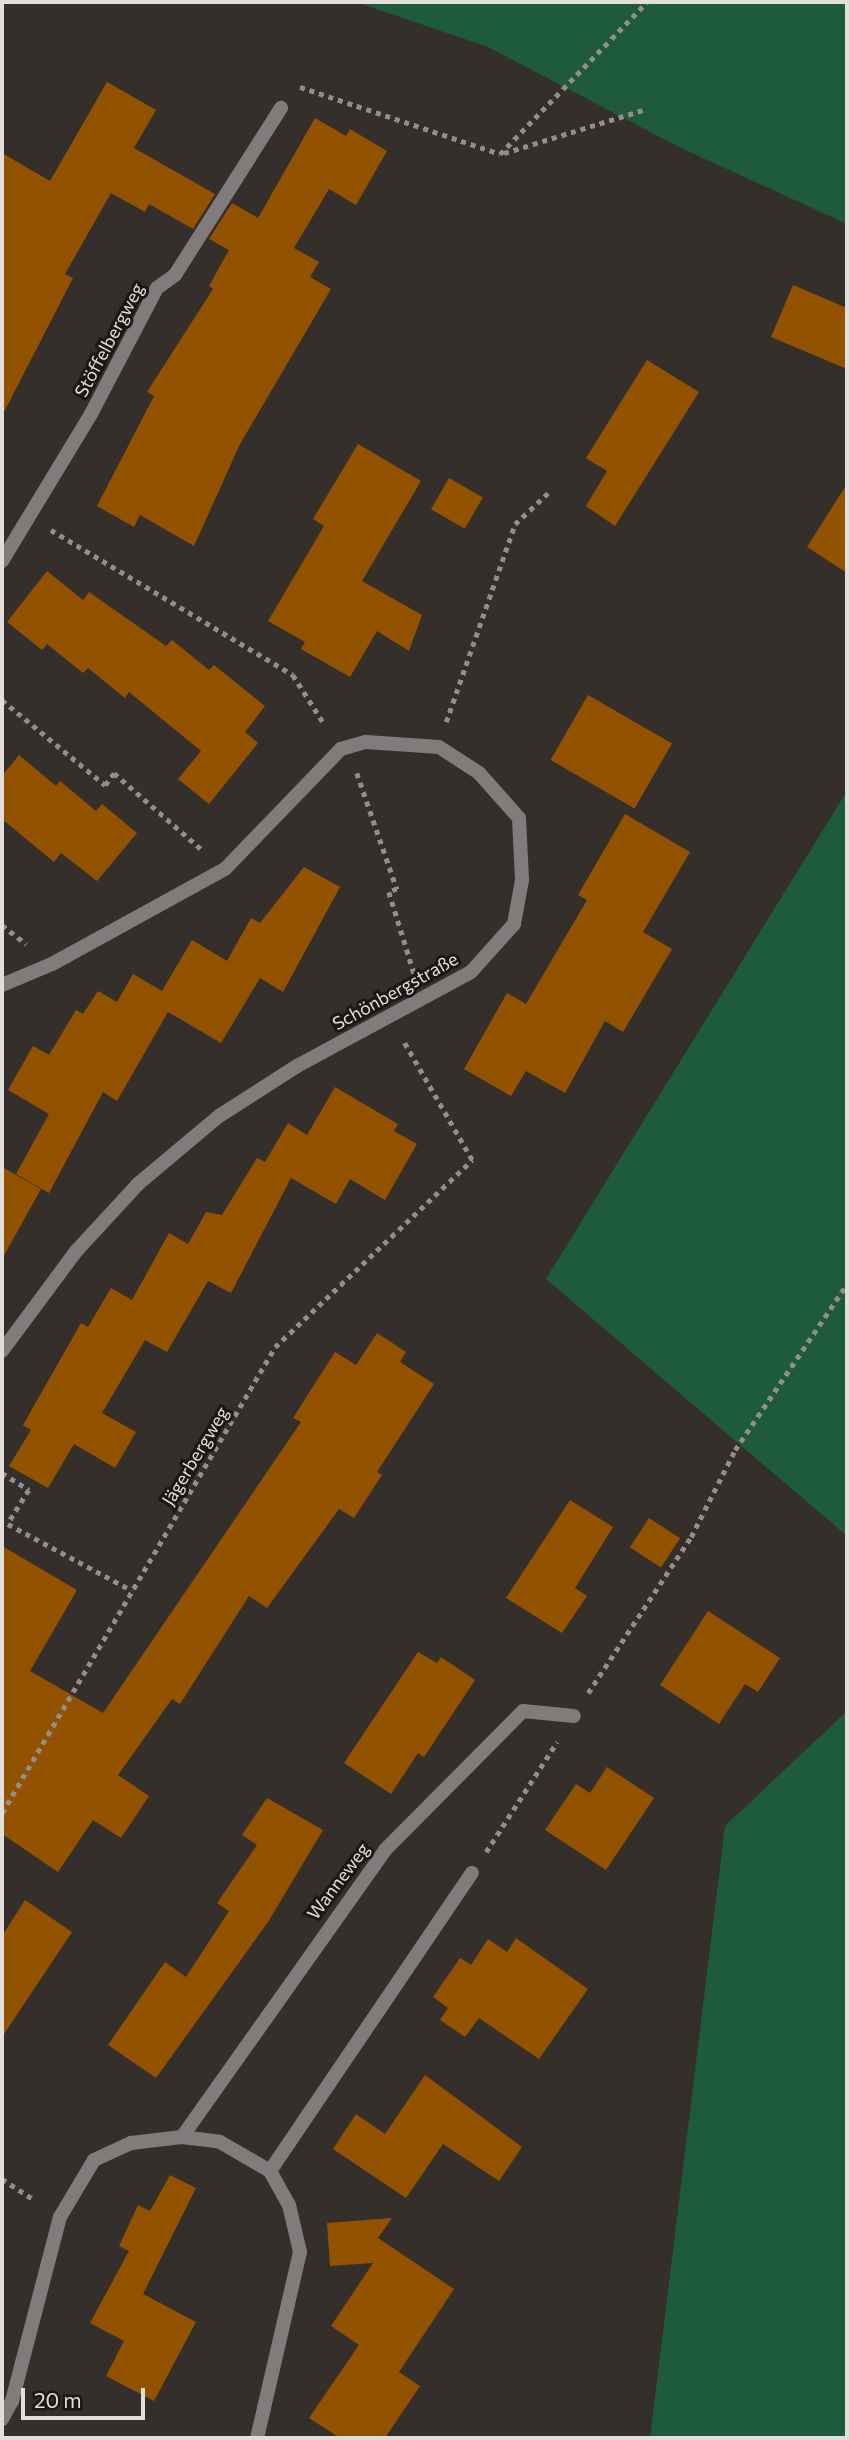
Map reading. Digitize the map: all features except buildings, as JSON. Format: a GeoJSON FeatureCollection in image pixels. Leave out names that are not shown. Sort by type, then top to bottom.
{"type":"FeatureCollection","features":[{"type":"Feature","properties":{"kind":"street","name":"Stöffelbergweg"},"geometry":{"type":"LineString","coordinates":[[2,561],[157,288],[175,275],[281,107]]}},
{"type":"Feature","properties":{"kind":"street","name":"Schönbergstraße"},"geometry":{"type":"LineString","coordinates":[[2,1351],[77,1250],[138,1184],[219,1116],[296,1066],[422,1001],[471,972],[514,924],[522,880],[519,818],[478,773],[439,747],[366,742],[341,749]]}},
{"type":"Feature","properties":{"kind":"street"},"geometry":{"type":"LineString","coordinates":[[2,985],[52,964],[225,870],[341,749]]}},
{"type":"Feature","properties":{"kind":"street","name":"Wanneweg"},"geometry":{"type":"LineString","coordinates":[[182,2137],[385,1850],[523,1711],[574,1716]]}},
{"type":"Feature","properties":{"kind":"street"},"geometry":{"type":"LineString","coordinates":[[270,2171],[472,1873]]}},
{"type":"Feature","properties":{"kind":"street"},"geometry":{"type":"LineString","coordinates":[[2,2419],[12,2401],[60,2217],[94,2160],[131,2143],[182,2137],[220,2142],[270,2171],[289,2205],[300,2252],[257,2438]]}},
{"type":"Feature","properties":{"kind":"path"},"geometry":{"type":"LineString","coordinates":[[500,154],[647,2]]}},
{"type":"Feature","properties":{"kind":"path"},"geometry":{"type":"LineString","coordinates":[[296,85],[500,154],[643,110]]}},
{"type":"Feature","properties":{"kind":"path"},"geometry":{"type":"LineString","coordinates":[[439,747],[515,524],[549,492]]}},
{"type":"Feature","properties":{"kind":"path"},"geometry":{"type":"LineString","coordinates":[[28,517],[293,675],[358,774],[397,889],[390,892],[422,1001]]}},
{"type":"Feature","properties":{"kind":"path"},"geometry":{"type":"LineString","coordinates":[[2,700],[105,785],[114,773],[225,870]]}},
{"type":"Feature","properties":{"kind":"path","name":"Jägerbergweg"},"geometry":{"type":"LineString","coordinates":[[2,1813],[275,1348],[472,1160],[390,1018]]}},
{"type":"Feature","properties":{"kind":"path"},"geometry":{"type":"LineString","coordinates":[[472,1873],[691,1537],[735,1450],[847,1284]]}},
{"type":"Feature","properties":{"kind":"path"},"geometry":{"type":"LineString","coordinates":[[2,1473],[29,1490],[8,1524],[131,1590]]}},
{"type":"Feature","properties":{"kind":"path"},"geometry":{"type":"LineString","coordinates":[[2,2179],[60,2217]]}},
{"type":"Feature","properties":{"kind":"green space"},"geometry":{"type":"Polygon","coordinates":[[[356,2],[847,2],[847,224],[681,148],[488,47],[356,2]]]}},
{"type":"Feature","properties":{"kind":"green space"},"geometry":{"type":"Polygon","coordinates":[[[847,791],[847,1536],[546,1279],[847,791]]]}},
{"type":"Feature","properties":{"kind":"green space"},"geometry":{"type":"Polygon","coordinates":[[[847,1711],[847,2438],[650,2438],[725,1826],[847,1711]]]}}]}
